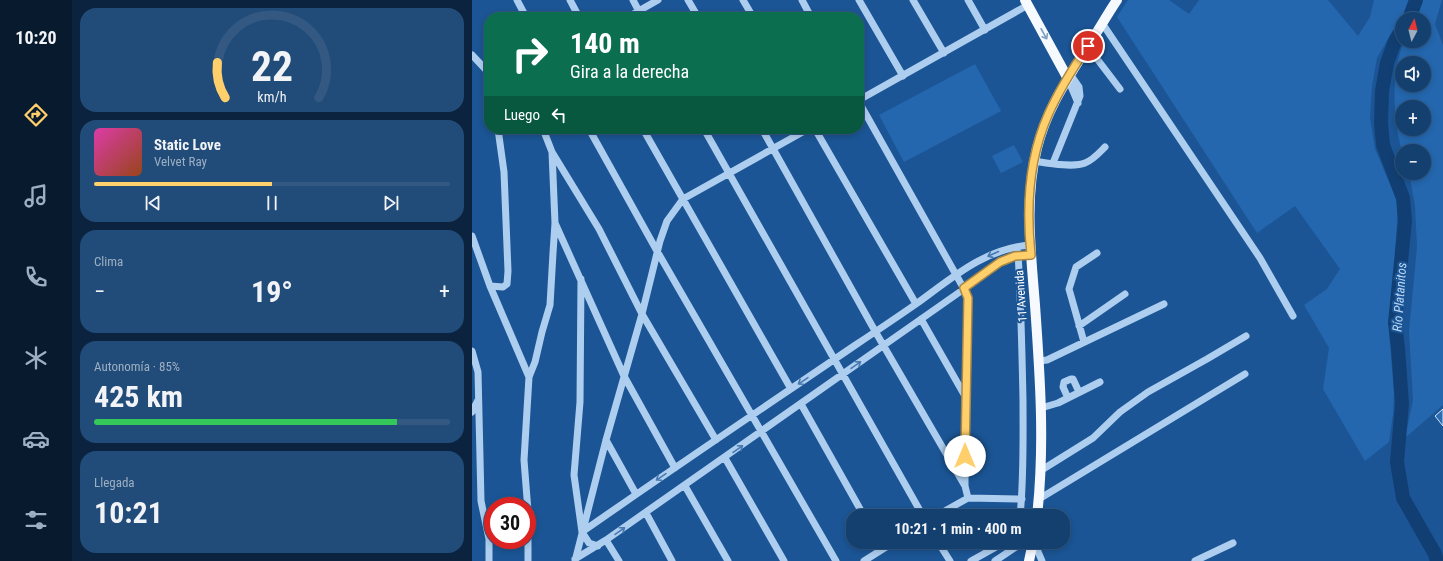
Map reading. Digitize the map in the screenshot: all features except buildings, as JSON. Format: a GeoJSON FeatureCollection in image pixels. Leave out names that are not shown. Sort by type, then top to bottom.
{"type":"FeatureCollection","features":[{"type":"Feature","properties":{"kind":"main road","name":"11 Avenida"},"geometry":{"type":"LineString","coordinates":[[1038,509],[1042,428],[1031,250],[1030,190],[1034,161],[1041,133],[1048,115],[1068,76],[1118,0]]}},
{"type":"Feature","properties":{"kind":"main road"},"geometry":{"type":"LineString","coordinates":[[1026,2],[1068,76]]}},
{"type":"Feature","properties":{"kind":"main road"},"geometry":{"type":"LineString","coordinates":[[1029,561],[1032,549]]}},
{"type":"Feature","properties":{"kind":"street"},"geometry":{"type":"LineString","coordinates":[[517,0],[523,12]]}},
{"type":"Feature","properties":{"kind":"street"},"geometry":{"type":"LineString","coordinates":[[570,0],[576,12]]}},
{"type":"Feature","properties":{"kind":"street"},"geometry":{"type":"LineString","coordinates":[[633,0],[639,12]]}},
{"type":"Feature","properties":{"kind":"street"},"geometry":{"type":"LineString","coordinates":[[643,12],[658,0]]}},
{"type":"Feature","properties":{"kind":"street"},"geometry":{"type":"LineString","coordinates":[[688,0],[695,12]]}},
{"type":"Feature","properties":{"kind":"street"},"geometry":{"type":"LineString","coordinates":[[743,0],[750,12]]}},
{"type":"Feature","properties":{"kind":"street"},"geometry":{"type":"LineString","coordinates":[[802,0],[808,12]]}},
{"type":"Feature","properties":{"kind":"street"},"geometry":{"type":"LineString","coordinates":[[859,0],[903,76]]}},
{"type":"Feature","properties":{"kind":"street"},"geometry":{"type":"LineString","coordinates":[[914,0],[944,53]]}},
{"type":"Feature","properties":{"kind":"street"},"geometry":{"type":"LineString","coordinates":[[968,0],[984,30]]}},
{"type":"Feature","properties":{"kind":"street"},"geometry":{"type":"LineString","coordinates":[[864,98],[984,30],[1026,2]]}},
{"type":"Feature","properties":{"kind":"street"},"geometry":{"type":"LineString","coordinates":[[1102,23],[1260,258],[1293,316]]}},
{"type":"Feature","properties":{"kind":"street"},"geometry":{"type":"LineString","coordinates":[[1088,46],[1120,89]]}},
{"type":"Feature","properties":{"kind":"street"},"geometry":{"type":"LineString","coordinates":[[472,55],[484,68]]}},
{"type":"Feature","properties":{"kind":"street"},"geometry":{"type":"LineString","coordinates":[[1053,163],[1078,103],[1068,76]]}},
{"type":"Feature","properties":{"kind":"street"},"geometry":{"type":"LineString","coordinates":[[864,110],[964,288],[968,298],[965,396],[965,486],[968,498]]}},
{"type":"Feature","properties":{"kind":"street"},"geometry":{"type":"LineString","coordinates":[[490,286],[503,288],[506,284],[508,271],[504,172],[499,134]]}},
{"type":"Feature","properties":{"kind":"street"},"geometry":{"type":"LineString","coordinates":[[545,134],[552,152],[599,229],[642,314],[716,440]]}},
{"type":"Feature","properties":{"kind":"street"},"geometry":{"type":"LineString","coordinates":[[592,134],[657,251],[836,561]]}},
{"type":"Feature","properties":{"kind":"street"},"geometry":{"type":"LineString","coordinates":[[646,134],[791,389]]}},
{"type":"Feature","properties":{"kind":"street"},"geometry":{"type":"LineString","coordinates":[[707,134],[919,509]]}},
{"type":"Feature","properties":{"kind":"street"},"geometry":{"type":"LineString","coordinates":[[765,134],[875,331],[965,486]]}},
{"type":"Feature","properties":{"kind":"street"},"geometry":{"type":"LineString","coordinates":[[575,560],[606,440],[642,314],[657,251],[667,221],[683,199],[799,134]]}},
{"type":"Feature","properties":{"kind":"street"},"geometry":{"type":"LineString","coordinates":[[818,134],[916,304]]}},
{"type":"Feature","properties":{"kind":"street"},"geometry":{"type":"LineString","coordinates":[[1034,161],[1076,165],[1084,164],[1093,159],[1105,147]]}},
{"type":"Feature","properties":{"kind":"street"},"geometry":{"type":"LineString","coordinates":[[528,561],[528,511],[524,460],[529,377],[535,362],[550,305],[555,223],[552,152]]}},
{"type":"Feature","properties":{"kind":"street"},"geometry":{"type":"LineString","coordinates":[[555,223],[624,376],[675,468]]}},
{"type":"Feature","properties":{"kind":"street"},"geometry":{"type":"LineString","coordinates":[[472,236],[490,286],[529,377]]}},
{"type":"Feature","properties":{"kind":"street"},"geometry":{"type":"LineString","coordinates":[[1018,247],[1022,332],[1023,436],[1021,509]]}},
{"type":"Feature","properties":{"kind":"street"},"geometry":{"type":"LineString","coordinates":[[582,532],[751,415],[916,304],[955,274],[992,254],[1018,247],[1031,250]]}},
{"type":"Feature","properties":{"kind":"street"},"geometry":{"type":"LineString","coordinates":[[575,560],[598,546],[685,486],[884,346],[1000,262],[1031,250]]}},
{"type":"Feature","properties":{"kind":"street"},"geometry":{"type":"LineString","coordinates":[[1084,342],[1069,289],[1076,267],[1097,253]]}},
{"type":"Feature","properties":{"kind":"street"},"geometry":{"type":"LineString","coordinates":[[581,279],[580,402],[574,475],[582,532],[589,543],[598,546]]}},
{"type":"Feature","properties":{"kind":"street"},"geometry":{"type":"LineString","coordinates":[[1079,326],[1125,294]]}},
{"type":"Feature","properties":{"kind":"street"},"geometry":{"type":"LineString","coordinates":[[1039,361],[1047,360],[1164,304]]}},
{"type":"Feature","properties":{"kind":"street"},"geometry":{"type":"LineString","coordinates":[[921,319],[965,396]]}},
{"type":"Feature","properties":{"kind":"street"},"geometry":{"type":"LineString","coordinates":[[1040,472],[1093,438],[1120,412],[1148,392],[1246,336]]}},
{"type":"Feature","properties":{"kind":"street"},"geometry":{"type":"LineString","coordinates":[[472,351],[478,372],[481,501],[489,539],[489,561]]}},
{"type":"Feature","properties":{"kind":"street"},"geometry":{"type":"LineString","coordinates":[[1039,499],[1245,374]]}},
{"type":"Feature","properties":{"kind":"street"},"geometry":{"type":"LineString","coordinates":[[1068,398],[1063,386],[1064,382],[1073,379],[1079,392]]}},
{"type":"Feature","properties":{"kind":"street"},"geometry":{"type":"LineString","coordinates":[[1041,408],[1058,403],[1100,382]]}},
{"type":"Feature","properties":{"kind":"street"},"geometry":{"type":"LineString","coordinates":[[472,412],[478,400]]}},
{"type":"Feature","properties":{"kind":"street"},"geometry":{"type":"LineString","coordinates":[[801,404],[860,509]]}},
{"type":"Feature","properties":{"kind":"street"},"geometry":{"type":"LineString","coordinates":[[606,440],[636,494]]}},
{"type":"Feature","properties":{"kind":"street"},"geometry":{"type":"LineString","coordinates":[[724,458],[784,561]]}},
{"type":"Feature","properties":{"kind":"street"},"geometry":{"type":"LineString","coordinates":[[685,486],[728,561]]}},
{"type":"Feature","properties":{"kind":"street"},"geometry":{"type":"LineString","coordinates":[[948,509],[968,498],[1022,499]]}},
{"type":"Feature","properties":{"kind":"street"},"geometry":{"type":"LineString","coordinates":[[646,513],[672,561]]}},
{"type":"Feature","properties":{"kind":"street"},"geometry":{"type":"LineString","coordinates":[[606,540],[619,561]]}},
{"type":"Feature","properties":{"kind":"street"},"geometry":{"type":"LineString","coordinates":[[1195,561],[1233,543]]}},
{"type":"Feature","properties":{"kind":"street"},"geometry":{"type":"LineString","coordinates":[[864,561],[883,549]]}},
{"type":"Feature","properties":{"kind":"street"},"geometry":{"type":"LineString","coordinates":[[942,549],[950,561]]}},
{"type":"Feature","properties":{"kind":"street"},"geometry":{"type":"LineString","coordinates":[[971,561],[992,549]]}},
{"type":"Feature","properties":{"kind":"street"},"geometry":{"type":"LineString","coordinates":[[995,561],[1013,549]]}},
{"type":"Feature","properties":{"kind":"street"},"geometry":{"type":"LineString","coordinates":[[1036,549],[1042,561]]}},
{"type":"Feature","properties":{"kind":"shaded area"},"geometry":{"type":"Polygon","coordinates":[[[1128,0],[1169,0],[1189,14],[1199,0],[1328,0],[1358,36],[1370,17],[1374,0],[1411,0],[1406,12],[1395,12],[1395,28],[1377,58],[1372,86],[1370,118],[1375,149],[1398,203],[1389,332],[1394,393],[1393,414],[1389,442],[1365,461],[1323,389],[1329,348],[1304,305],[1327,289],[1340,269],[1295,206],[1257,233],[1117,17],[1128,0]]]}},
{"type":"Feature","properties":{"kind":"shaded area"},"geometry":{"type":"Polygon","coordinates":[[[1422,0],[1442,0],[1435,24],[1443,45],[1443,405],[1405,438],[1413,400],[1409,331],[1417,247],[1415,206],[1410,180],[1431,180],[1431,144],[1400,144],[1399,136],[1431,136],[1431,100],[1395,100],[1395,111],[1394,95],[1395,80],[1395,92],[1431,92],[1431,56],[1399,56],[1402,48],[1431,48],[1431,12],[1418,12],[1422,0]]]}},
{"type":"Feature","properties":{"kind":"shaded area"},"geometry":{"type":"Polygon","coordinates":[[[975,64],[1001,111],[904,162],[879,115],[975,64]]]}},
{"type":"Feature","properties":{"kind":"shaded area"},"geometry":{"type":"Polygon","coordinates":[[[1014,145],[1023,162],[1001,173],[992,156],[1014,145]]]}},
{"type":"Feature","properties":{"kind":"waterway","name":"Río Platanitos"},"geometry":{"type":"LineString","coordinates":[[1412,12],[1416,0]]}},
{"type":"Feature","properties":{"kind":"waterway","name":"Río Platanitos"},"geometry":{"type":"LineString","coordinates":[[1395,41],[1387,63],[1382,91],[1381,123],[1383,145],[1403,198],[1405,221],[1395,323],[1402,404],[1397,462],[1403,498],[1435,554],[1437,561]]}},
{"type":"Feature","properties":{"kind":"route"},"geometry":{"type":"LineString","coordinates":[[965,456],[968,298],[964,288],[1007,258],[1031,255],[1029,217],[1030,190],[1036,149],[1048,115],[1057,96],[1088,46]]}}]}
